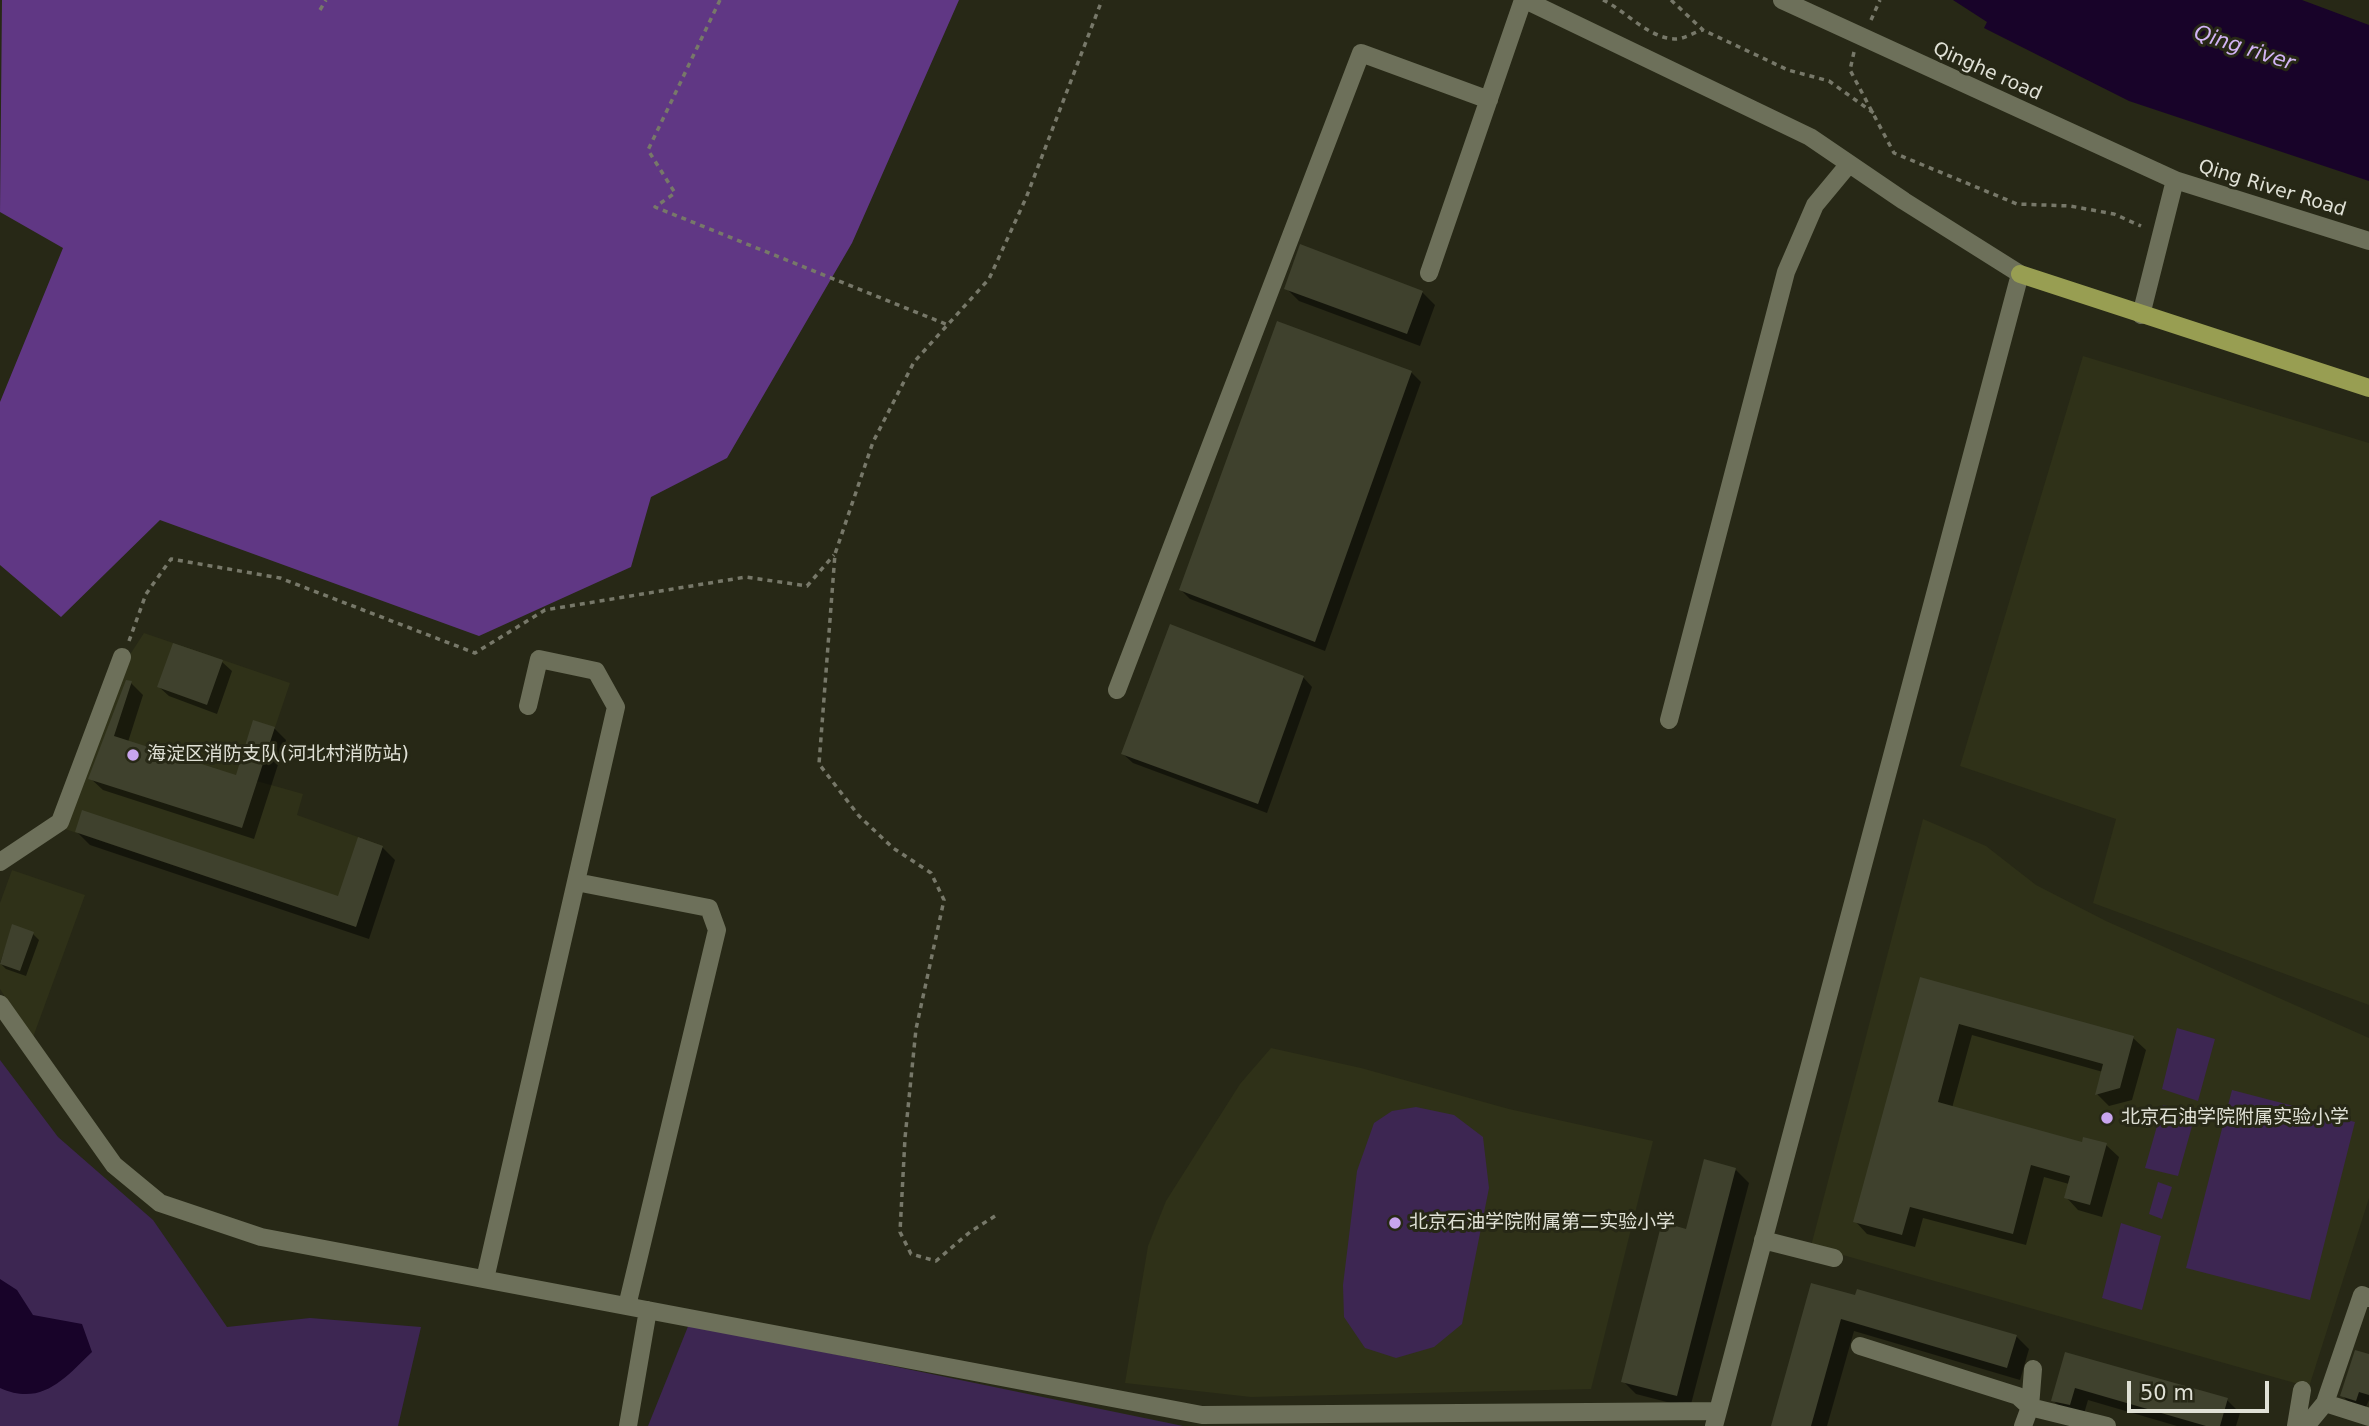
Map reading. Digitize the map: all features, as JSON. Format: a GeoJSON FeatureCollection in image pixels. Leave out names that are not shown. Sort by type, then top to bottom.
{"type":"FeatureCollection","features":[{"type":"Feature","properties":{"kind":"main road"},"geometry":{"type":"LineString","coordinates":[[2020,274],[2369,388]]}},
{"type":"Feature","properties":{"kind":"street"},"geometry":{"type":"LineString","coordinates":[[0,1004],[114,1165],[160,1203],[261,1237],[1202,1415],[1716,1418],[2020,274],[1810,137],[1524,0],[1429,273]]}},
{"type":"Feature","properties":{"kind":"street","name":"Qinghe road"},"geometry":{"type":"LineString","coordinates":[[1782,0],[1864,33],[2175,180]]}},
{"type":"Feature","properties":{"kind":"street"},"geometry":{"type":"LineString","coordinates":[[1117,691],[1361,53],[1489,100]]}},
{"type":"Feature","properties":{"kind":"street"},"geometry":{"type":"LineString","coordinates":[[1669,720],[1786,272],[1815,205],[1849,164]]}},
{"type":"Feature","properties":{"kind":"street","name":"Qing River Road"},"geometry":{"type":"LineString","coordinates":[[2141,315],[2175,180],[2369,241]]}},
{"type":"Feature","properties":{"kind":"street"},"geometry":{"type":"LineString","coordinates":[[0,862],[60,822],[122,657]]}},
{"type":"Feature","properties":{"kind":"street"},"geometry":{"type":"LineString","coordinates":[[485,1279],[616,706],[596,671],[539,659],[528,706]]}},
{"type":"Feature","properties":{"kind":"street"},"geometry":{"type":"LineString","coordinates":[[576,881],[709,908],[717,930],[627,1306]]}},
{"type":"Feature","properties":{"kind":"street"},"geometry":{"type":"LineString","coordinates":[[1763,1240],[1834,1258]]}},
{"type":"Feature","properties":{"kind":"street"},"geometry":{"type":"LineString","coordinates":[[2306,1426],[2325,1403],[2362,1296],[2369,1298]]}},
{"type":"Feature","properties":{"kind":"street"},"geometry":{"type":"LineString","coordinates":[[628,1426],[648,1310]]}},
{"type":"Feature","properties":{"kind":"street"},"geometry":{"type":"LineString","coordinates":[[1860,1346],[2018,1396],[2030,1407],[2106,1426]]}},
{"type":"Feature","properties":{"kind":"street"},"geometry":{"type":"LineString","coordinates":[[2023,1426],[2030,1407],[2033,1368]]}},
{"type":"Feature","properties":{"kind":"street"},"geometry":{"type":"LineString","coordinates":[[2296,1426],[2302,1390]]}},
{"type":"Feature","properties":{"kind":"street"},"geometry":{"type":"LineString","coordinates":[[2325,1403],[2369,1418]]}},
{"type":"Feature","properties":{"kind":"path"},"geometry":{"type":"LineString","coordinates":[[320,10],[326,0]]}},
{"type":"Feature","properties":{"kind":"path"},"geometry":{"type":"LineString","coordinates":[[720,0],[648,150],[675,193],[655,207],[948,325]]}},
{"type":"Feature","properties":{"kind":"path"},"geometry":{"type":"LineString","coordinates":[[995,1216],[936,1261],[911,1254],[900,1232],[905,1138],[916,1028],[944,900],[931,873],[894,848],[859,816],[819,764],[835,554],[873,442],[914,362],[989,279],[1026,198],[1102,0]]}},
{"type":"Feature","properties":{"kind":"path"},"geometry":{"type":"LineString","coordinates":[[1603,0],[1622,9],[1648,30],[1677,39],[1703,30]]}},
{"type":"Feature","properties":{"kind":"path"},"geometry":{"type":"LineString","coordinates":[[1671,0],[1703,30],[1788,70],[1829,81],[1877,116]]}},
{"type":"Feature","properties":{"kind":"path"},"geometry":{"type":"LineString","coordinates":[[1880,0],[1853,53],[1850,70],[1877,116],[1894,153],[2017,204],[2070,206],[2114,214],[2141,226]]}},
{"type":"Feature","properties":{"kind":"path"},"geometry":{"type":"LineString","coordinates":[[122,657],[146,594],[171,559],[279,578],[475,653],[545,610],[746,577],[807,586],[835,554]]}},
{"type":"Feature","properties":{"kind":"shaded area"},"geometry":{"type":"Polygon","coordinates":[[[2,0],[959,0],[852,243],[727,458],[651,497],[631,567],[479,636],[160,520],[61,617],[0,565],[0,402],[63,248],[0,212],[2,0]]]}},
{"type":"Feature","properties":{"kind":"shaded area"},"geometry":{"type":"Polygon","coordinates":[[[2083,356],[2369,443],[2369,1005],[2093,903],[2116,819],[1960,766],[2083,356]]]}},
{"type":"Feature","properties":{"kind":"shaded area"},"geometry":{"type":"Polygon","coordinates":[[[144,633],[290,683],[257,781],[303,794],[297,815],[383,846],[356,927],[65,829],[116,676],[144,633]]]}},
{"type":"Feature","properties":{"kind":"shaded area","name":"北京石油学院附属实验小学"},"geometry":{"type":"Polygon","coordinates":[[[1923,819],[1986,846],[2036,885],[2106,921],[2369,1038],[2369,1198],[2309,1387],[1811,1246],[1923,819]]]}},
{"type":"Feature","properties":{"kind":"shaded area"},"geometry":{"type":"Polygon","coordinates":[[[12,870],[85,895],[32,1040],[0,989],[0,903],[12,870]]]}},
{"type":"Feature","properties":{"kind":"shaded area"},"geometry":{"type":"Polygon","coordinates":[[[2177,1028],[2215,1039],[2198,1101],[2162,1089],[2177,1028]]]}},
{"type":"Feature","properties":{"kind":"shaded area","name":"北京石油学院附属第二实验小学"},"geometry":{"type":"Polygon","coordinates":[[[1271,1048],[1361,1068],[1509,1109],[1653,1141],[1591,1389],[1251,1397],[1125,1383],[1148,1246],[1166,1201],[1240,1084],[1271,1048]]]}},
{"type":"Feature","properties":{"kind":"shaded area"},"geometry":{"type":"Polygon","coordinates":[[[0,1060],[58,1137],[153,1220],[227,1327],[310,1318],[421,1327],[398,1426],[0,1426],[0,1060]]]}},
{"type":"Feature","properties":{"kind":"shaded area"},"geometry":{"type":"Polygon","coordinates":[[[2232,1090],[2355,1122],[2310,1300],[2186,1268],[2232,1090]]]}},
{"type":"Feature","properties":{"kind":"shaded area"},"geometry":{"type":"Polygon","coordinates":[[[2163,1105],[2196,1112],[2178,1176],[2145,1168],[2163,1105]]]}},
{"type":"Feature","properties":{"kind":"shaded area"},"geometry":{"type":"Polygon","coordinates":[[[1416,1107],[1454,1115],[1483,1137],[1489,1188],[1462,1324],[1434,1347],[1396,1358],[1365,1348],[1344,1317],[1343,1285],[1357,1171],[1374,1123],[1392,1111],[1416,1107]]]}},
{"type":"Feature","properties":{"kind":"shaded area"},"geometry":{"type":"Polygon","coordinates":[[[2158,1182],[2172,1187],[2162,1219],[2149,1214],[2158,1182]]]}},
{"type":"Feature","properties":{"kind":"shaded area"},"geometry":{"type":"Polygon","coordinates":[[[2121,1223],[2161,1236],[2142,1310],[2102,1298],[2121,1223]]]}},
{"type":"Feature","properties":{"kind":"shaded area"},"geometry":{"type":"Polygon","coordinates":[[[689,1324],[1183,1426],[648,1426],[689,1324]]]}},
{"type":"Feature","properties":{"kind":"water","name":"Qing river"},"geometry":{"type":"Polygon","coordinates":[[[1953,0],[2302,0],[2369,25],[2369,181],[2129,101],[1984,28],[1987,22],[1953,0]]]}},
{"type":"Feature","properties":{"kind":"water"},"geometry":{"type":"Polygon","coordinates":[[[0,1279],[17,1290],[33,1315],[82,1324],[92,1352],[62,1380],[40,1392],[15,1393],[0,1388],[0,1279]]]}},
{"type":"Feature","properties":{"kind":"building"},"geometry":{"type":"Polygon","coordinates":[[[1300,244],[1423,291],[1407,334],[1284,289],[1300,244]]]}},
{"type":"Feature","properties":{"kind":"building"},"geometry":{"type":"Polygon","coordinates":[[[1277,321],[1412,371],[1315,642],[1179,590],[1277,321]]]}},
{"type":"Feature","properties":{"kind":"building"},"geometry":{"type":"Polygon","coordinates":[[[1170,624],[1304,676],[1258,804],[1121,754],[1170,624]]]}},
{"type":"Feature","properties":{"kind":"building"},"geometry":{"type":"Polygon","coordinates":[[[173,643],[223,660],[207,705],[157,687],[173,643]]]}},
{"type":"Feature","properties":{"kind":"building","name":"海淀区消防支队(河北村消防站)"},"geometry":{"type":"Polygon","coordinates":[[[126,680],[132,681],[114,736],[236,775],[253,720],[275,727],[242,828],[88,779],[126,680]]]}},
{"type":"Feature","properties":{"kind":"building"},"geometry":{"type":"Polygon","coordinates":[[[82,810],[338,896],[358,837],[383,846],[356,927],[75,832],[82,810]]]}},
{"type":"Feature","properties":{"kind":"building"},"geometry":{"type":"Polygon","coordinates":[[[12,924],[34,932],[20,971],[0,964],[12,924]]]}},
{"type":"Feature","properties":{"kind":"building"},"geometry":{"type":"Polygon","coordinates":[[[1920,977],[2134,1036],[2120,1088],[2095,1095],[2103,1064],[1959,1024],[1938,1102],[2082,1142],[2083,1137],[2107,1143],[2090,1205],[2064,1198],[2070,1176],[2031,1165],[2013,1234],[1910,1207],[1902,1235],[1853,1222],[1920,977]]]}},
{"type":"Feature","properties":{"kind":"building"},"geometry":{"type":"Polygon","coordinates":[[[1704,1159],[1736,1168],[1677,1396],[1621,1382],[1662,1222],[1686,1229],[1704,1159]]]}},
{"type":"Feature","properties":{"kind":"building"},"geometry":{"type":"Polygon","coordinates":[[[1811,1283],[1855,1295],[1857,1289],[2017,1335],[2007,1368],[1841,1319],[1811,1426],[1771,1426],[1811,1283]]]}},
{"type":"Feature","properties":{"kind":"building"},"geometry":{"type":"Polygon","coordinates":[[[2355,1350],[2369,1354],[2369,1395],[2359,1392],[2356,1401],[2340,1396],[2355,1350]]]}},
{"type":"Feature","properties":{"kind":"building"},"geometry":{"type":"Polygon","coordinates":[[[2065,1352],[2228,1398],[2220,1426],[2206,1426],[2075,1388],[2070,1405],[2051,1401],[2065,1352]]]}},
{"type":"Feature","properties":{"kind":"place","name":"海淀区消防支队(河北村消防站)"},"geometry":{"type":"Point","coordinates":[133,755]}},
{"type":"Feature","properties":{"kind":"place","name":"北京石油学院附属实验小学"},"geometry":{"type":"Point","coordinates":[2107,1118]}},
{"type":"Feature","properties":{"kind":"place","name":"北京石油学院附属第二实验小学"},"geometry":{"type":"Point","coordinates":[1395,1223]}}]}
